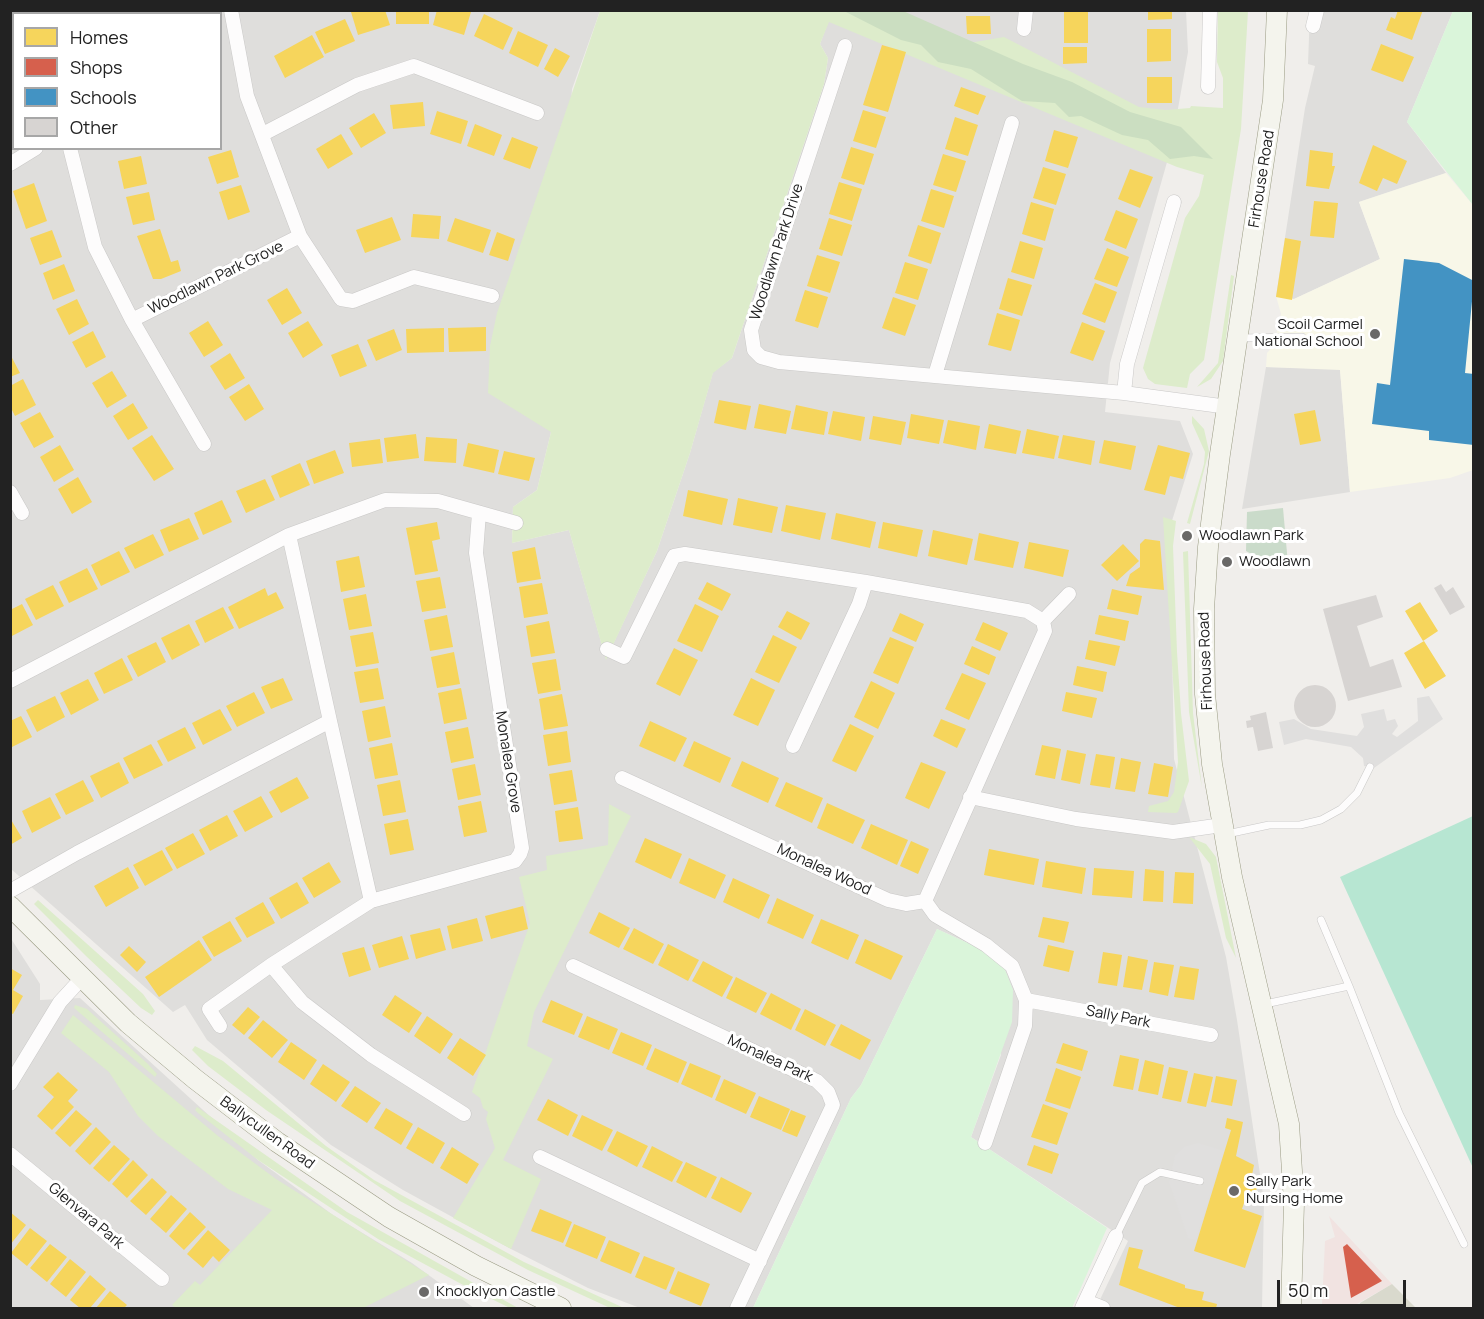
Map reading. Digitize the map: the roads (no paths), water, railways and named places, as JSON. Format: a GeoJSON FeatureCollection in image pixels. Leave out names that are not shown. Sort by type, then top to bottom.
{"type":"FeatureCollection","features":[{"type":"Feature","properties":{"kind":"main road","name":"Firhouse Road"},"geometry":{"type":"LineString","coordinates":[[1277,10],[1274,100],[1208,548],[1204,609],[1205,694],[1212,764],[1223,830],[1289,1124],[1294,1203],[1291,1308]]}},
{"type":"Feature","properties":{"kind":"main road","name":"Ballycullen Road"},"geometry":{"type":"LineString","coordinates":[[10,906],[82,978],[195,1079],[310,1165],[427,1239],[561,1308]]}},
{"type":"Feature","properties":{"kind":"street","name":"Woodlawn Park Grove"},"geometry":{"type":"LineString","coordinates":[[231,10],[247,96],[300,236],[341,299],[352,301],[414,277],[492,296]]}},
{"type":"Feature","properties":{"kind":"street"},"geometry":{"type":"LineString","coordinates":[[1024,28],[1026,10]]}},
{"type":"Feature","properties":{"kind":"street"},"geometry":{"type":"LineString","coordinates":[[1208,87],[1210,10]]}},
{"type":"Feature","properties":{"kind":"street"},"geometry":{"type":"LineString","coordinates":[[1313,26],[1317,10]]}},
{"type":"Feature","properties":{"kind":"street","name":"Woodlawn Park Drive"},"geometry":{"type":"LineString","coordinates":[[844,46],[752,330],[751,341],[754,350],[761,357],[779,362],[1124,393],[1228,407]]}},
{"type":"Feature","properties":{"kind":"street"},"geometry":{"type":"LineString","coordinates":[[263,134],[357,85],[414,66],[537,113]]}},
{"type":"Feature","properties":{"kind":"street"},"geometry":{"type":"LineString","coordinates":[[935,375],[1012,123]]}},
{"type":"Feature","properties":{"kind":"street"},"geometry":{"type":"LineString","coordinates":[[10,165],[33,150]]}},
{"type":"Feature","properties":{"kind":"street","name":"Woodlawn Park Grove"},"geometry":{"type":"LineString","coordinates":[[71,150],[95,247],[132,320],[204,444]]}},
{"type":"Feature","properties":{"kind":"street"},"geometry":{"type":"LineString","coordinates":[[1124,393],[1127,364],[1174,201]]}},
{"type":"Feature","properties":{"kind":"street","name":"Woodlawn Park Grove"},"geometry":{"type":"LineString","coordinates":[[132,320],[300,236]]}},
{"type":"Feature","properties":{"kind":"street"},"geometry":{"type":"LineString","coordinates":[[10,492],[22,513]]}},
{"type":"Feature","properties":{"kind":"street"},"geometry":{"type":"LineString","coordinates":[[10,681],[289,535],[385,500],[438,501],[516,523]]}},
{"type":"Feature","properties":{"kind":"street","name":"Monalea Grove"},"geometry":{"type":"LineString","coordinates":[[220,1026],[209,1010],[271,965],[371,901],[516,861],[520,854],[522,848],[476,553],[479,513]]}},
{"type":"Feature","properties":{"kind":"street"},"geometry":{"type":"LineString","coordinates":[[289,535],[371,901]]}},
{"type":"Feature","properties":{"kind":"street"},"geometry":{"type":"LineString","coordinates":[[607,649],[624,657],[674,556],[685,554],[1027,610],[1043,621]]}},
{"type":"Feature","properties":{"kind":"street"},"geometry":{"type":"LineString","coordinates":[[793,746],[859,604],[866,582]]}},
{"type":"Feature","properties":{"kind":"street"},"geometry":{"type":"LineString","coordinates":[[985,1143],[1025,1026],[1026,999],[1012,966],[986,945],[935,915],[925,901],[1043,639],[1043,621],[1069,594]]}},
{"type":"Feature","properties":{"kind":"street"},"geometry":{"type":"LineString","coordinates":[[10,891],[77,853],[330,721]]}},
{"type":"Feature","properties":{"kind":"street","name":"Monalea Wood"},"geometry":{"type":"LineString","coordinates":[[622,778],[888,900],[906,904],[925,901]]}},
{"type":"Feature","properties":{"kind":"street"},"geometry":{"type":"LineString","coordinates":[[970,797],[1076,819],[1173,832],[1223,830]]}},
{"type":"Feature","properties":{"kind":"street"},"geometry":{"type":"LineString","coordinates":[[271,965],[284,984],[311,1009],[371,1055],[464,1114]]}},
{"type":"Feature","properties":{"kind":"street","name":"Monalea Park"},"geometry":{"type":"LineString","coordinates":[[573,966],[818,1081],[828,1092],[833,1106],[737,1308]]}},
{"type":"Feature","properties":{"kind":"street"},"geometry":{"type":"LineString","coordinates":[[10,1083],[60,1002],[82,978]]}},
{"type":"Feature","properties":{"kind":"street","name":"Sally Park"},"geometry":{"type":"LineString","coordinates":[[1026,999],[1210,1035]]}},
{"type":"Feature","properties":{"kind":"street","name":"Glenvara Park"},"geometry":{"type":"LineString","coordinates":[[10,1154],[162,1279]]}},
{"type":"Feature","properties":{"kind":"street"},"geometry":{"type":"LineString","coordinates":[[540,1157],[760,1262]]}},
{"type":"Feature","properties":{"kind":"street"},"geometry":{"type":"LineString","coordinates":[[1103,1308],[1084,1305],[1116,1236]]}},
{"type":"Feature","properties":{"kind":"lane"},"geometry":{"type":"LineString","coordinates":[[1238,338],[1302,337]]}},
{"type":"Feature","properties":{"kind":"lane"},"geometry":{"type":"LineString","coordinates":[[1223,830],[1269,825],[1300,825],[1321,820],[1341,809],[1357,793],[1370,768]]}},
{"type":"Feature","properties":{"kind":"lane"},"geometry":{"type":"LineString","coordinates":[[1321,920],[1399,1113],[1464,1244]]}},
{"type":"Feature","properties":{"kind":"lane"},"geometry":{"type":"LineString","coordinates":[[1262,1004],[1349,986]]}},
{"type":"Feature","properties":{"kind":"lane"},"geometry":{"type":"LineString","coordinates":[[1116,1236],[1142,1183],[1160,1172],[1200,1181]]}},
{"type":"Feature","properties":{"kind":"place","name":"Scoil Carmel National School"},"geometry":{"type":"Point","coordinates":[1375,334]}},
{"type":"Feature","properties":{"kind":"place","name":"Woodlawn Park"},"geometry":{"type":"Point","coordinates":[1187,536]}},
{"type":"Feature","properties":{"kind":"place","name":"Woodlawn"},"geometry":{"type":"Point","coordinates":[1227,562]}},
{"type":"Feature","properties":{"kind":"place","name":"Sally Park Nursing Home"},"geometry":{"type":"Point","coordinates":[1234,1191]}},
{"type":"Feature","properties":{"kind":"place","name":"Knocklyon Castle"},"geometry":{"type":"Point","coordinates":[424,1292]}}]}
